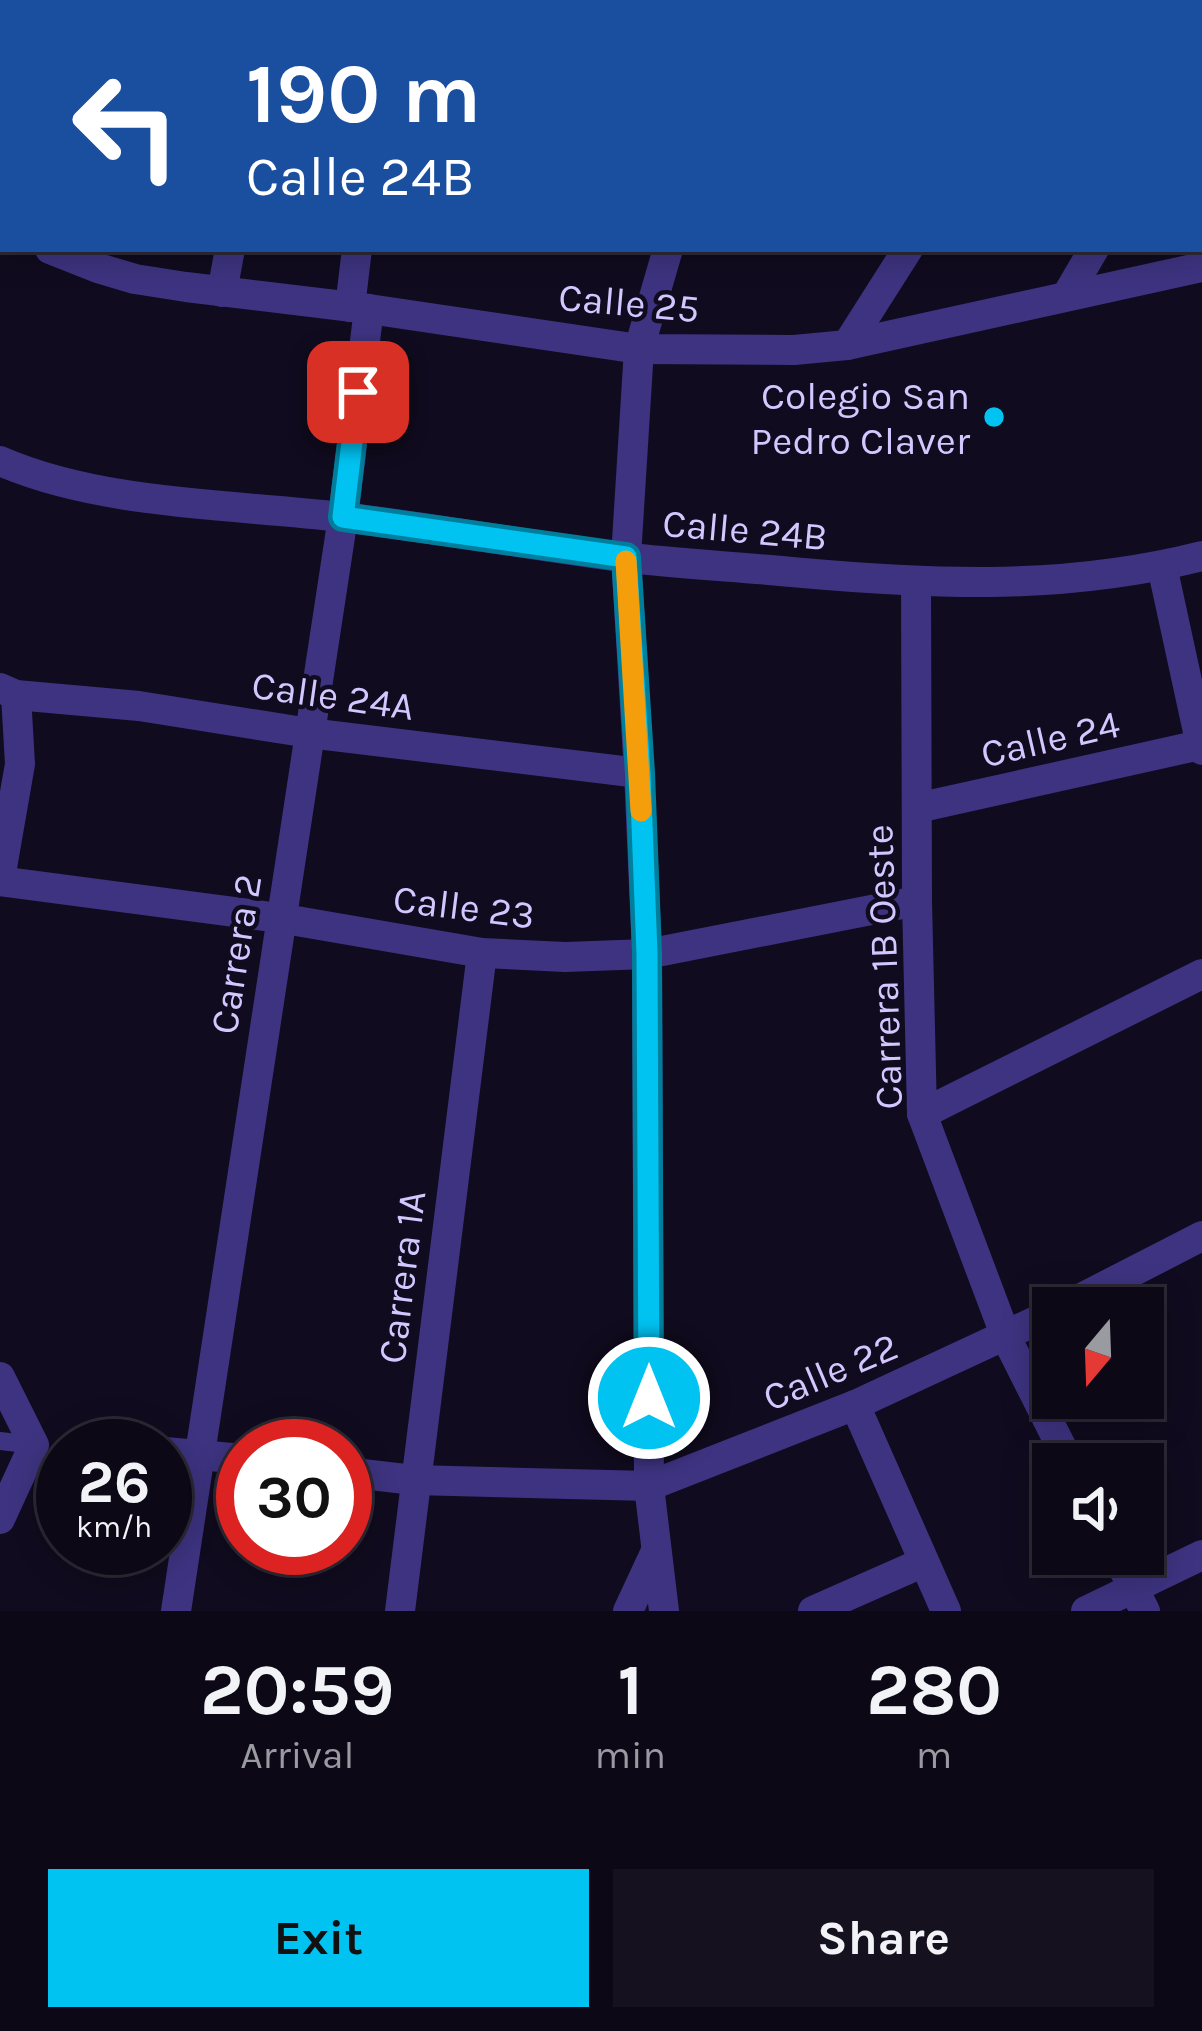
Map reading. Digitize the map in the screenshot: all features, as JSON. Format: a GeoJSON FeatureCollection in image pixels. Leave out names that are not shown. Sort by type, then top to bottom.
{"type":"FeatureCollection","features":[{"type":"Feature","properties":{"kind":"street","name":"Calle 25"},"geometry":{"type":"LineString","coordinates":[[58,252],[135,279],[639,349],[794,350],[847,345],[1202,267]]}},
{"type":"Feature","properties":{"kind":"street"},"geometry":{"type":"LineString","coordinates":[[222,292],[229,252]]}},
{"type":"Feature","properties":{"kind":"street","name":"Carrera 2"},"geometry":{"type":"LineString","coordinates":[[176,1611],[343,517],[359,308],[357,252]]}},
{"type":"Feature","properties":{"kind":"street"},"geometry":{"type":"LineString","coordinates":[[664,1611],[649,1486],[647,954],[626,557],[639,349],[667,252]]}},
{"type":"Feature","properties":{"kind":"street"},"geometry":{"type":"LineString","coordinates":[[847,345],[906,252]]}},
{"type":"Feature","properties":{"kind":"street"},"geometry":{"type":"LineString","coordinates":[[1067,295],[1092,252]]}},
{"type":"Feature","properties":{"kind":"street","name":"Calle 24B"},"geometry":{"type":"LineString","coordinates":[[0,461],[63,484],[109,492],[343,517],[626,557],[916,583],[985,584],[1108,575],[1202,556]]}},
{"type":"Feature","properties":{"kind":"street"},"geometry":{"type":"LineString","coordinates":[[1162,566],[1200,736]]}},
{"type":"Feature","properties":{"kind":"street","name":"Carrera 1B Oeste"},"geometry":{"type":"LineString","coordinates":[[916,583],[922,1114],[1006,1337],[1059,1443]]}},
{"type":"Feature","properties":{"kind":"street"},"geometry":{"type":"LineString","coordinates":[[0,880],[20,764],[8,692]]}},
{"type":"Feature","properties":{"kind":"street","name":"Calle 24A"},"geometry":{"type":"LineString","coordinates":[[8,692],[640,773]]}},
{"type":"Feature","properties":{"kind":"street","name":"Calle 24"},"geometry":{"type":"LineString","coordinates":[[917,808],[1200,736]]}},
{"type":"Feature","properties":{"kind":"street","name":"Calle 23"},"geometry":{"type":"LineString","coordinates":[[0,880],[280,918],[482,953],[565,957],[647,954],[917,902]]}},
{"type":"Feature","properties":{"kind":"street","name":"Carrera 1A"},"geometry":{"type":"LineString","coordinates":[[400,1611],[482,953]]}},
{"type":"Feature","properties":{"kind":"street"},"geometry":{"type":"LineString","coordinates":[[922,1114],[1202,974]]}},
{"type":"Feature","properties":{"kind":"street"},"geometry":{"type":"LineString","coordinates":[[1103,1287],[1202,1237]]}},
{"type":"Feature","properties":{"kind":"street","name":"Calle 22"},"geometry":{"type":"LineString","coordinates":[[372,1475],[649,1486],[855,1405],[1032,1323]]}},
{"type":"Feature","properties":{"kind":"street"},"geometry":{"type":"LineString","coordinates":[[0,1377],[36,1429]]}},
{"type":"Feature","properties":{"kind":"street"},"geometry":{"type":"LineString","coordinates":[[855,1405],[946,1611]]}},
{"type":"Feature","properties":{"kind":"street"},"geometry":{"type":"LineString","coordinates":[[192,1454],[216,1456]]}},
{"type":"Feature","properties":{"kind":"street"},"geometry":{"type":"LineString","coordinates":[[0,1519],[36,1464]]}},
{"type":"Feature","properties":{"kind":"street"},"geometry":{"type":"LineString","coordinates":[[628,1611],[657,1548]]}},
{"type":"Feature","properties":{"kind":"street"},"geometry":{"type":"LineString","coordinates":[[1086,1611],[1139,1600],[1202,1555]]}},
{"type":"Feature","properties":{"kind":"street"},"geometry":{"type":"LineString","coordinates":[[813,1611],[925,1562]]}},
{"type":"Feature","properties":{"kind":"lane"},"geometry":{"type":"LineString","coordinates":[[0,1441],[36,1445]]}},
{"type":"Feature","properties":{"kind":"slow traffic"},"geometry":{"type":"LineString","coordinates":[[626,561],[641,811]]}},
{"type":"Feature","properties":{"kind":"place","name":"Colegio San Pedro Claver"},"geometry":{"type":"Point","coordinates":[994,417]}},
{"type":"Feature","properties":{"kind":"route"},"geometry":{"type":"LineString","coordinates":[[358,392],[343,517],[626,557],[647,954],[649,1398]]}}]}
